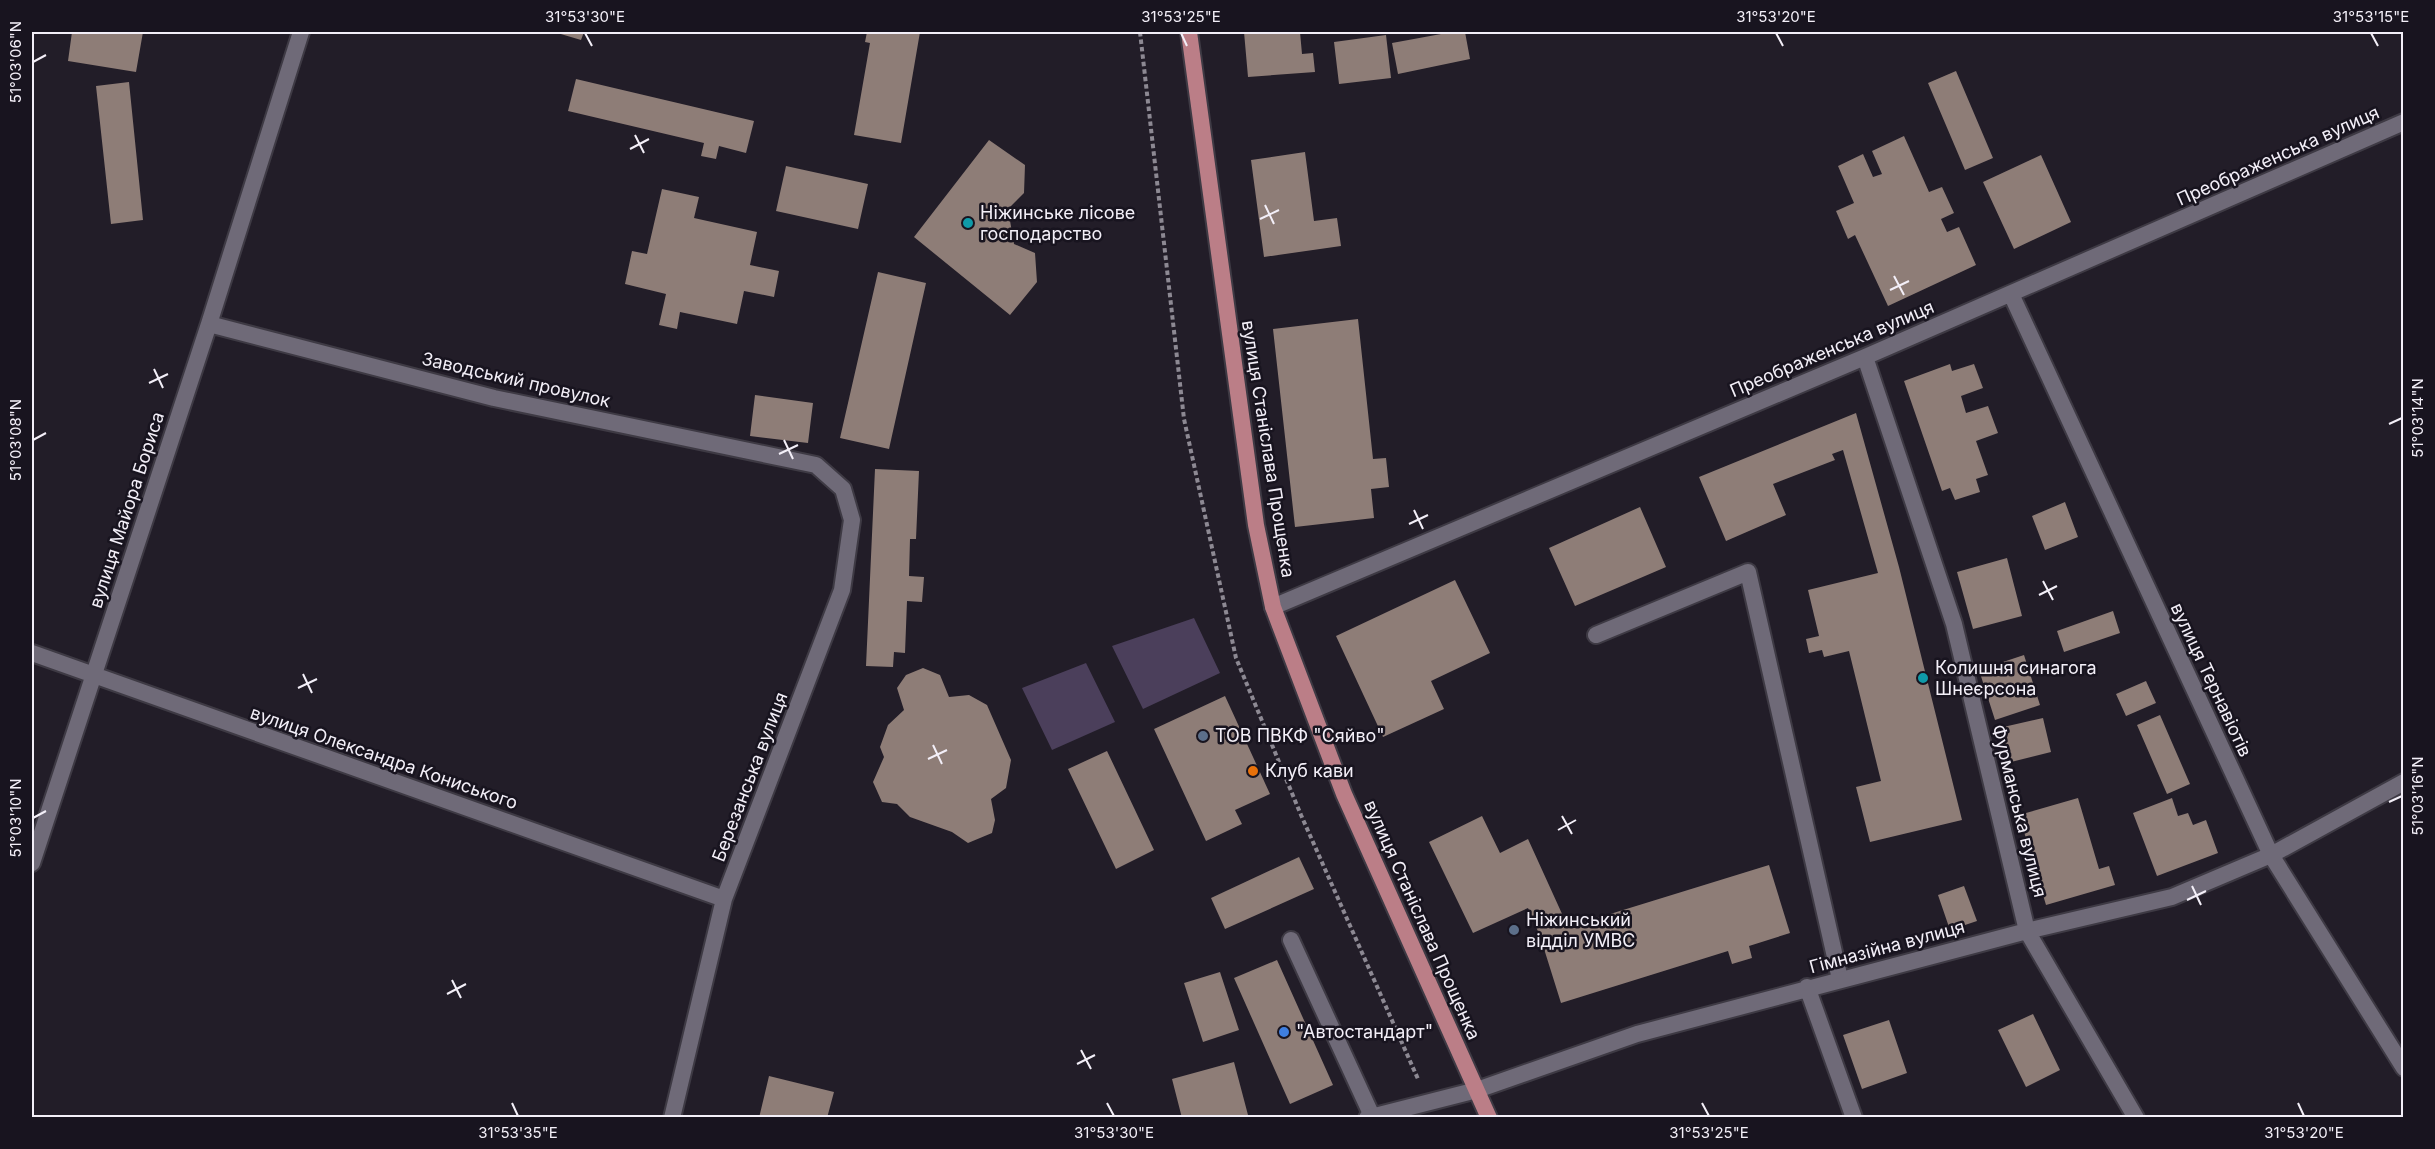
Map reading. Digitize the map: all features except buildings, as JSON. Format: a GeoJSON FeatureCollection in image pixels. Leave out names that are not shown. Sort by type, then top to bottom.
{"type":"FeatureCollection","features":[{"type":"Feature","properties":{"kind":"main road","name":"вулиця Станіслава Прощенка"},"geometry":{"type":"LineString","coordinates":[[1189,32],[1256,525],[1273,607],[1344,794],[1489,1118]]}},
{"type":"Feature","properties":{"kind":"street","name":"вулиця Майора Бориса"},"geometry":{"type":"LineString","coordinates":[[32,863],[209,324],[301,32]]}},
{"type":"Feature","properties":{"kind":"street","name":"Преображенська вулиця"},"geometry":{"type":"LineString","coordinates":[[1273,607],[2011,294],[2403,122]]}},
{"type":"Feature","properties":{"kind":"street","name":"вулиця Тернавіотів"},"geometry":{"type":"LineString","coordinates":[[2011,294],[2271,855],[2403,1068]]}},
{"type":"Feature","properties":{"kind":"street","name":"Заводський провулок"},"geometry":{"type":"LineString","coordinates":[[209,324],[494,398],[816,465]]}},
{"type":"Feature","properties":{"kind":"street","name":"Фурманська вулиця"},"geometry":{"type":"LineString","coordinates":[[1864,357],[1953,624],[2027,930],[2136,1118]]}},
{"type":"Feature","properties":{"kind":"street","name":"Березанська вулиця"},"geometry":{"type":"LineString","coordinates":[[672,1118],[724,899],[842,590],[852,520],[843,489],[816,465]]}},
{"type":"Feature","properties":{"kind":"street"},"geometry":{"type":"LineString","coordinates":[[1596,635],[1748,572],[1840,979]]}},
{"type":"Feature","properties":{"kind":"street","name":"вулиця Олександра Кониського"},"geometry":{"type":"LineString","coordinates":[[32,653],[724,899]]}},
{"type":"Feature","properties":{"kind":"street","name":"Гімназійна вулиця"},"geometry":{"type":"LineString","coordinates":[[1369,1117],[1477,1090],[1637,1034],[1807,987],[2027,930],[2172,897],[2271,855],[2403,782]]}},
{"type":"Feature","properties":{"kind":"street"},"geometry":{"type":"LineString","coordinates":[[1291,940],[1369,1117]]}},
{"type":"Feature","properties":{"kind":"street"},"geometry":{"type":"LineString","coordinates":[[1807,987],[1854,1118]]}},
{"type":"Feature","properties":{"kind":"shaded area"},"geometry":{"type":"Polygon","coordinates":[[[1194,618],[1220,673],[1143,709],[1112,646],[1194,618]]]}},
{"type":"Feature","properties":{"kind":"shaded area"},"geometry":{"type":"Polygon","coordinates":[[[1086,663],[1115,722],[1052,750],[1022,688],[1086,663]]]}},
{"type":"Feature","properties":{"kind":"place","name":"Ніжинське лісове господарство"},"geometry":{"type":"Point","coordinates":[968,223]}},
{"type":"Feature","properties":{"kind":"place","name":"Колишня синагога Шнеєрсона"},"geometry":{"type":"Point","coordinates":[1923,678]}},
{"type":"Feature","properties":{"kind":"place","name":"ТОВ ПВКФ \"Сяйво\""},"geometry":{"type":"Point","coordinates":[1203,736]}},
{"type":"Feature","properties":{"kind":"place","name":"Клуб кави"},"geometry":{"type":"Point","coordinates":[1253,771]}},
{"type":"Feature","properties":{"kind":"place","name":"Ніжинський відділ УМВС"},"geometry":{"type":"Point","coordinates":[1514,930]}},
{"type":"Feature","properties":{"kind":"place","name":"\"Автостандарт\""},"geometry":{"type":"Point","coordinates":[1284,1032]}}]}
